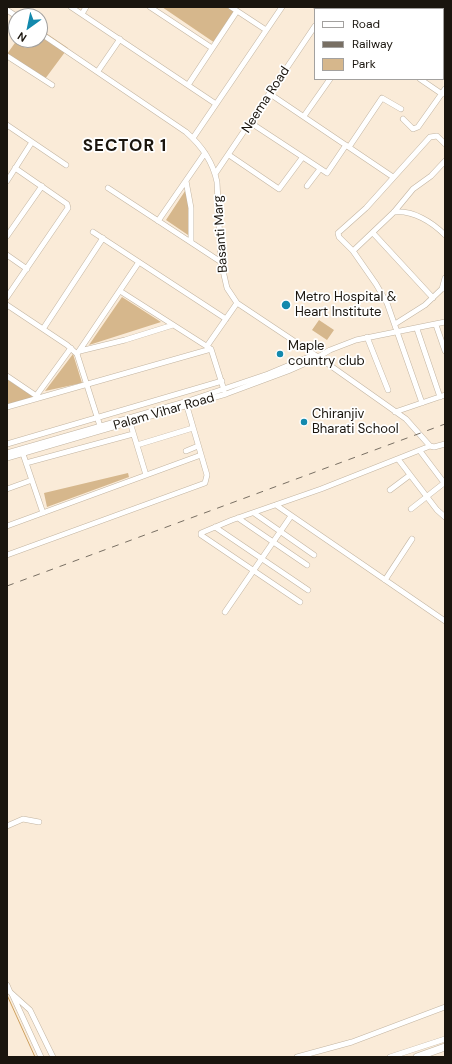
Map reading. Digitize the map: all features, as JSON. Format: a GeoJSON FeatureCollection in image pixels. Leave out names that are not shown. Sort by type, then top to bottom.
{"type":"FeatureCollection","features":[{"type":"Feature","properties":{"kind":"highway"},"geometry":{"type":"LineString","coordinates":[[417,1057],[445,1047]]}},
{"type":"Feature","properties":{"kind":"street"},"geometry":{"type":"LineString","coordinates":[[71,7],[216,104]]}},
{"type":"Feature","properties":{"kind":"street"},"geometry":{"type":"LineString","coordinates":[[82,14],[86,7]]}},
{"type":"Feature","properties":{"kind":"street"},"geometry":{"type":"LineString","coordinates":[[150,7],[212,48]]}},
{"type":"Feature","properties":{"kind":"street"},"geometry":{"type":"LineString","coordinates":[[231,7],[266,30]]}},
{"type":"Feature","properties":{"kind":"street"},"geometry":{"type":"LineString","coordinates":[[194,138],[282,7]]}},
{"type":"Feature","properties":{"kind":"street"},"geometry":{"type":"LineString","coordinates":[[188,85],[237,11]]}},
{"type":"Feature","properties":{"kind":"street","name":"Neema Road"},"geometry":{"type":"LineString","coordinates":[[216,174],[314,28]]}},
{"type":"Feature","properties":{"kind":"street","name":"Basanti Marg"},"geometry":{"type":"LineString","coordinates":[[48,38],[194,138],[205,153],[216,174],[221,262],[227,288],[237,303],[318,356],[410,423],[430,446]]}},
{"type":"Feature","properties":{"kind":"street"},"geometry":{"type":"LineString","coordinates":[[98,71],[120,39]]}},
{"type":"Feature","properties":{"kind":"street"},"geometry":{"type":"LineString","coordinates":[[7,56],[52,85]]}},
{"type":"Feature","properties":{"kind":"street"},"geometry":{"type":"LineString","coordinates":[[304,116],[329,80]]}},
{"type":"Feature","properties":{"kind":"street"},"geometry":{"type":"LineString","coordinates":[[402,119],[403,122],[413,128],[417,128],[443,91],[422,80]]}},
{"type":"Feature","properties":{"kind":"street"},"geometry":{"type":"LineString","coordinates":[[270,94],[392,177]]}},
{"type":"Feature","properties":{"kind":"street"},"geometry":{"type":"LineString","coordinates":[[250,123],[302,158],[325,172],[329,172],[382,98],[401,109]]}},
{"type":"Feature","properties":{"kind":"street"},"geometry":{"type":"LineString","coordinates":[[7,125],[66,165]]}},
{"type":"Feature","properties":{"kind":"street"},"geometry":{"type":"LineString","coordinates":[[422,403],[382,294],[353,250],[339,237],[338,233],[366,208],[392,177],[430,137],[437,136],[445,144]]}},
{"type":"Feature","properties":{"kind":"street"},"geometry":{"type":"LineString","coordinates":[[7,181],[32,142]]}},
{"type":"Feature","properties":{"kind":"street"},"geometry":{"type":"LineString","coordinates":[[158,221],[205,153]]}},
{"type":"Feature","properties":{"kind":"street"},"geometry":{"type":"LineString","coordinates":[[229,155],[279,189],[302,158]]}},
{"type":"Feature","properties":{"kind":"street"},"geometry":{"type":"LineString","coordinates":[[353,250],[373,233],[394,212],[413,189],[431,176],[445,160]]}},
{"type":"Feature","properties":{"kind":"street"},"geometry":{"type":"LineString","coordinates":[[7,298],[68,208],[67,204],[15,168]]}},
{"type":"Feature","properties":{"kind":"street"},"geometry":{"type":"LineString","coordinates":[[307,186],[320,169]]}},
{"type":"Feature","properties":{"kind":"street"},"geometry":{"type":"LineString","coordinates":[[186,181],[191,208],[191,242]]}},
{"type":"Feature","properties":{"kind":"street"},"geometry":{"type":"LineString","coordinates":[[7,236],[42,186]]}},
{"type":"Feature","properties":{"kind":"street"},"geometry":{"type":"LineString","coordinates":[[108,188],[221,262]]}},
{"type":"Feature","properties":{"kind":"street"},"geometry":{"type":"LineString","coordinates":[[394,212],[411,213],[432,224],[445,235]]}},
{"type":"Feature","properties":{"kind":"street"},"geometry":{"type":"LineString","coordinates":[[93,232],[226,319]]}},
{"type":"Feature","properties":{"kind":"street"},"geometry":{"type":"LineString","coordinates":[[373,233],[432,298]]}},
{"type":"Feature","properties":{"kind":"street"},"geometry":{"type":"LineString","coordinates":[[42,329],[103,238]]}},
{"type":"Feature","properties":{"kind":"street"},"geometry":{"type":"LineString","coordinates":[[7,255],[26,269]]}},
{"type":"Feature","properties":{"kind":"street"},"geometry":{"type":"LineString","coordinates":[[78,352],[139,262]]}},
{"type":"Feature","properties":{"kind":"street"},"geometry":{"type":"LineString","coordinates":[[394,324],[419,309],[432,298],[443,287],[445,278]]}},
{"type":"Feature","properties":{"kind":"street"},"geometry":{"type":"LineString","coordinates":[[120,291],[209,348],[224,390]]}},
{"type":"Feature","properties":{"kind":"street"},"geometry":{"type":"LineString","coordinates":[[7,407],[38,397],[88,385],[209,348],[237,303]]}},
{"type":"Feature","properties":{"kind":"street"},"geometry":{"type":"LineString","coordinates":[[7,305],[78,352],[128,340],[173,325]]}},
{"type":"Feature","properties":{"kind":"street","name":"Palam Vihar Road"},"geometry":{"type":"LineString","coordinates":[[7,452],[22,451],[261,382],[313,360],[318,356],[367,337],[417,329],[445,322]]}},
{"type":"Feature","properties":{"kind":"street"},"geometry":{"type":"LineString","coordinates":[[436,325],[443,337],[445,351]]}},
{"type":"Feature","properties":{"kind":"street"},"geometry":{"type":"LineString","coordinates":[[395,412],[443,396],[417,329]]}},
{"type":"Feature","properties":{"kind":"street"},"geometry":{"type":"LineString","coordinates":[[367,337],[388,390]]}},
{"type":"Feature","properties":{"kind":"street"},"geometry":{"type":"LineString","coordinates":[[38,397],[71,348]]}},
{"type":"Feature","properties":{"kind":"street"},"geometry":{"type":"LineString","coordinates":[[78,352],[100,426]]}},
{"type":"Feature","properties":{"kind":"street","name":"Palam Vihar Road"},"geometry":{"type":"LineString","coordinates":[[186,404],[311,356],[318,356]]}},
{"type":"Feature","properties":{"kind":"street"},"geometry":{"type":"LineString","coordinates":[[7,376],[38,397]]}},
{"type":"Feature","properties":{"kind":"street"},"geometry":{"type":"LineString","coordinates":[[7,444],[222,381]]}},
{"type":"Feature","properties":{"kind":"street"},"geometry":{"type":"LineString","coordinates":[[7,555],[205,483],[208,477],[186,404]]}},
{"type":"Feature","properties":{"kind":"street"},"geometry":{"type":"LineString","coordinates":[[130,420],[146,475]]}},
{"type":"Feature","properties":{"kind":"street","name":"Palam Vihar Road"},"geometry":{"type":"LineString","coordinates":[[7,458],[22,451],[100,426],[130,420]]}},
{"type":"Feature","properties":{"kind":"street"},"geometry":{"type":"LineString","coordinates":[[137,445],[193,428]]}},
{"type":"Feature","properties":{"kind":"street"},"geometry":{"type":"LineString","coordinates":[[26,463],[133,434]]}},
{"type":"Feature","properties":{"kind":"street"},"geometry":{"type":"LineString","coordinates":[[300,602],[200,534],[238,518],[430,446],[434,447],[445,444]]}},
{"type":"Feature","properties":{"kind":"street"},"geometry":{"type":"LineString","coordinates":[[186,451],[198,446]]}},
{"type":"Feature","properties":{"kind":"street"},"geometry":{"type":"LineString","coordinates":[[22,451],[43,513]]}},
{"type":"Feature","properties":{"kind":"street"},"geometry":{"type":"LineString","coordinates":[[411,509],[426,496],[445,484],[420,451]]}},
{"type":"Feature","properties":{"kind":"street"},"geometry":{"type":"LineString","coordinates":[[7,526],[201,455]]}},
{"type":"Feature","properties":{"kind":"street"},"geometry":{"type":"LineString","coordinates":[[398,459],[437,510],[445,516]]}},
{"type":"Feature","properties":{"kind":"street"},"geometry":{"type":"LineString","coordinates":[[390,490],[410,475]]}},
{"type":"Feature","properties":{"kind":"street"},"geometry":{"type":"LineString","coordinates":[[7,489],[32,480]]}},
{"type":"Feature","properties":{"kind":"street"},"geometry":{"type":"LineString","coordinates":[[276,505],[445,621]]}},
{"type":"Feature","properties":{"kind":"street"},"geometry":{"type":"LineString","coordinates":[[254,513],[314,555]]}},
{"type":"Feature","properties":{"kind":"street"},"geometry":{"type":"LineString","coordinates":[[225,612],[291,516]]}},
{"type":"Feature","properties":{"kind":"street"},"geometry":{"type":"LineString","coordinates":[[238,518],[307,565]]}},
{"type":"Feature","properties":{"kind":"street"},"geometry":{"type":"LineString","coordinates":[[215,527],[308,590]]}},
{"type":"Feature","properties":{"kind":"street"},"geometry":{"type":"LineString","coordinates":[[385,580],[412,539]]}},
{"type":"Feature","properties":{"kind":"street"},"geometry":{"type":"LineString","coordinates":[[7,826],[23,819],[39,822]]}},
{"type":"Feature","properties":{"kind":"street"},"geometry":{"type":"LineString","coordinates":[[7,985],[42,1057]]}},
{"type":"Feature","properties":{"kind":"street"},"geometry":{"type":"LineString","coordinates":[[10,992],[24,1002],[30,1010],[53,1057]]}},
{"type":"Feature","properties":{"kind":"street"},"geometry":{"type":"LineString","coordinates":[[297,1057],[352,1042],[445,1007]]}},
{"type":"Feature","properties":{"kind":"street"},"geometry":{"type":"LineString","coordinates":[[390,1057],[445,1039]]}},
{"type":"Feature","properties":{"kind":"green space"},"geometry":{"type":"Polygon","coordinates":[[[162,7],[229,7],[236,12],[215,43],[162,7]]]}},
{"type":"Feature","properties":{"kind":"green space"},"geometry":{"type":"Polygon","coordinates":[[[48,34],[68,48],[45,79],[7,54],[11,48],[48,48],[48,34]]]}},
{"type":"Feature","properties":{"kind":"green space"},"geometry":{"type":"Polygon","coordinates":[[[185,191],[190,208],[188,235],[166,220],[185,191]]]}},
{"type":"Feature","properties":{"kind":"green space"},"geometry":{"type":"Polygon","coordinates":[[[122,297],[161,322],[89,345],[122,297]]]}},
{"type":"Feature","properties":{"kind":"green space"},"geometry":{"type":"Polygon","coordinates":[[[319,320],[334,330],[327,340],[312,330],[319,320]]]}},
{"type":"Feature","properties":{"kind":"green space"},"geometry":{"type":"Polygon","coordinates":[[[73,354],[82,383],[45,391],[73,354]]]}},
{"type":"Feature","properties":{"kind":"green space"},"geometry":{"type":"Polygon","coordinates":[[[7,379],[34,397],[7,405],[7,379]]]}},
{"type":"Feature","properties":{"kind":"green space"},"geometry":{"type":"Polygon","coordinates":[[[128,473],[129,477],[47,507],[44,493],[128,473]]]}},
{"type":"Feature","properties":{"kind":"waterway"},"geometry":{"type":"LineString","coordinates":[[7,995],[35,1057]]}},
{"type":"Feature","properties":{"kind":"railway"},"geometry":{"type":"LineString","coordinates":[[7,586],[445,424]]}},
{"type":"Feature","properties":{"kind":"place","name":"Metro Hospital & Heart Institute"},"geometry":{"type":"Point","coordinates":[286,305]}},
{"type":"Feature","properties":{"kind":"place","name":"Maple country club"},"geometry":{"type":"Point","coordinates":[280,354]}},
{"type":"Feature","properties":{"kind":"place","name":"Chiranjiv Bharati School"},"geometry":{"type":"Point","coordinates":[304,422]}},
{"type":"Feature","properties":{"kind":"district","name":"SECTOR 1"},"geometry":{"type":"Point","coordinates":[125,147]}}]}
